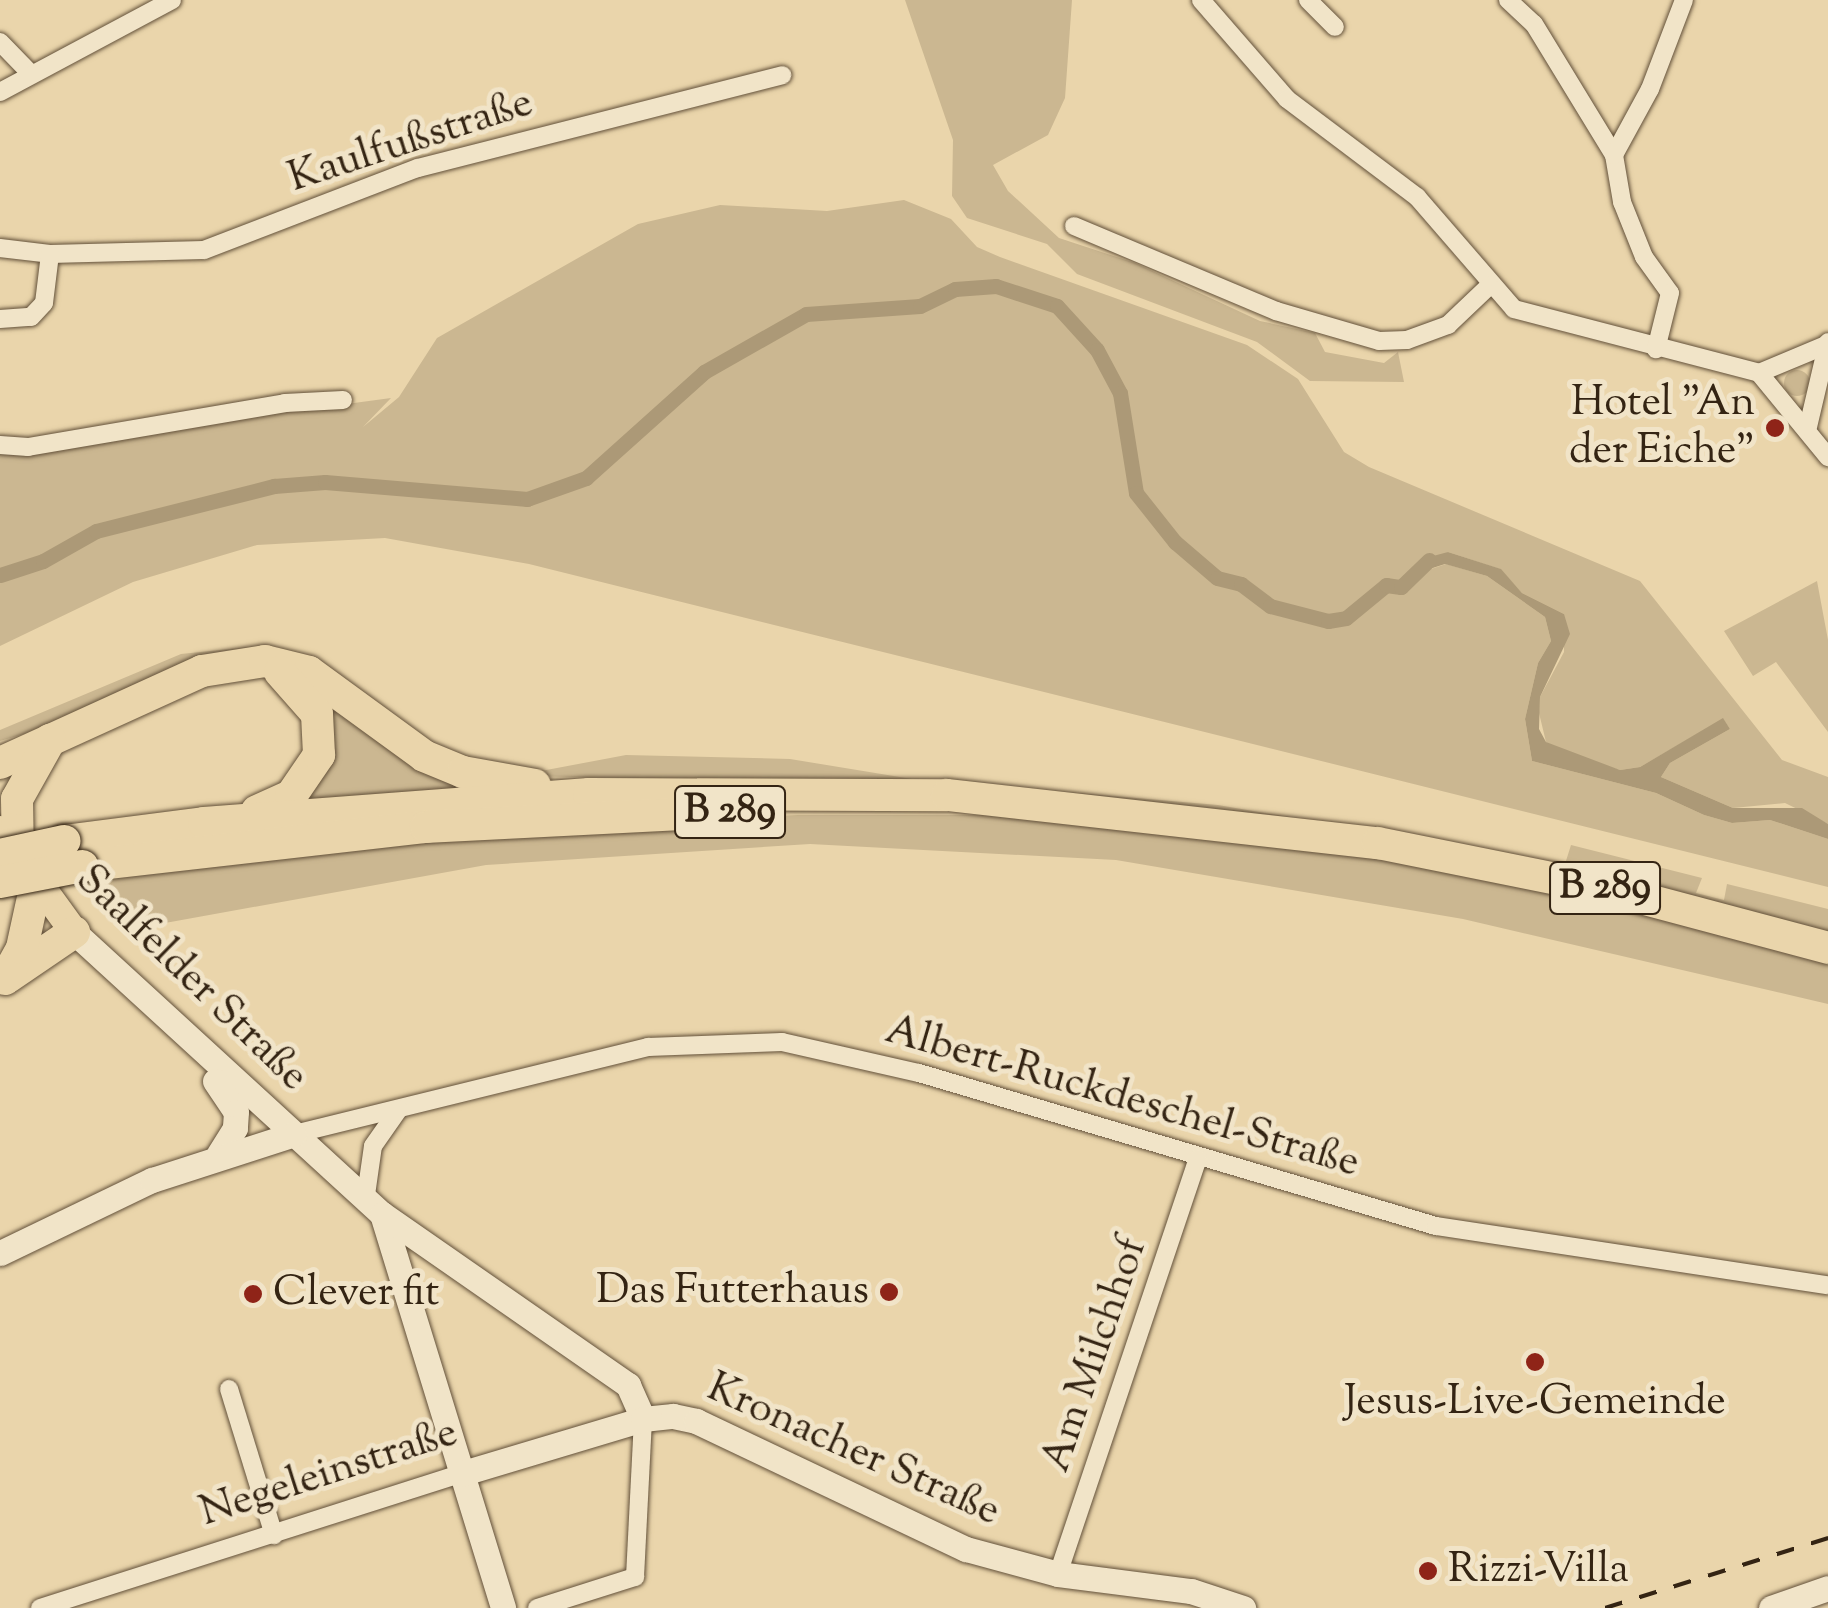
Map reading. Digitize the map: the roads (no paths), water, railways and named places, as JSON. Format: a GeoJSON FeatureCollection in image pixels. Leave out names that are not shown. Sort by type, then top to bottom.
{"type":"FeatureCollection","features":[{"type":"Feature","properties":{"kind":"highway"},"geometry":{"type":"LineString","coordinates":[[11,862],[73,853],[204,822],[291,796],[318,755],[321,735],[309,699],[265,661]]}},
{"type":"Feature","properties":{"kind":"highway"},"geometry":{"type":"LineString","coordinates":[[0,763],[202,671],[265,661],[309,672],[424,756],[463,772],[589,794]]}},
{"type":"Feature","properties":{"kind":"highway"},"geometry":{"type":"LineString","coordinates":[[2,980],[22,948],[11,862],[17,799],[50,740]]}},
{"type":"Feature","properties":{"kind":"highway","name":"B 289"},"geometry":{"type":"LineString","coordinates":[[204,822],[589,794],[857,790],[1378,843],[1607,889],[1828,948]]}},
{"type":"Feature","properties":{"kind":"highway","name":"B 289"},"geometry":{"type":"LineString","coordinates":[[73,853],[426,827],[1034,805]]}},
{"type":"Feature","properties":{"kind":"highway"},"geometry":{"type":"LineString","coordinates":[[2,980],[74,932]]}},
{"type":"Feature","properties":{"kind":"main road","name":"Saalfelder Straße"},"geometry":{"type":"LineString","coordinates":[[11,862],[74,932]]}},
{"type":"Feature","properties":{"kind":"street"},"geometry":{"type":"LineString","coordinates":[[0,92],[172,0]]}},
{"type":"Feature","properties":{"kind":"street"},"geometry":{"type":"LineString","coordinates":[[1201,0],[1287,99],[1417,198],[1489,286],[1539,320],[1759,374],[1808,428],[1828,457]]}},
{"type":"Feature","properties":{"kind":"street"},"geometry":{"type":"LineString","coordinates":[[1308,0],[1335,27]]}},
{"type":"Feature","properties":{"kind":"street"},"geometry":{"type":"LineString","coordinates":[[1508,0],[1534,24],[1614,155],[1622,202],[1644,257],[1670,293],[1656,348]]}},
{"type":"Feature","properties":{"kind":"street"},"geometry":{"type":"LineString","coordinates":[[1614,155],[1650,89],[1684,0]]}},
{"type":"Feature","properties":{"kind":"street"},"geometry":{"type":"LineString","coordinates":[[0,42],[32,74]]}},
{"type":"Feature","properties":{"kind":"street","name":"Kaulfußstraße"},"geometry":{"type":"LineString","coordinates":[[0,248],[50,254],[204,250],[418,168],[782,75]]}},
{"type":"Feature","properties":{"kind":"street"},"geometry":{"type":"LineString","coordinates":[[1074,226],[1276,311],[1379,341],[1407,340],[1448,325],[1489,286]]}},
{"type":"Feature","properties":{"kind":"street"},"geometry":{"type":"LineString","coordinates":[[0,319],[31,317],[44,303],[50,254]]}},
{"type":"Feature","properties":{"kind":"street"},"geometry":{"type":"LineString","coordinates":[[1759,374],[1827,344]]}},
{"type":"Feature","properties":{"kind":"street"},"geometry":{"type":"LineString","coordinates":[[1808,428],[1827,344]]}},
{"type":"Feature","properties":{"kind":"street"},"geometry":{"type":"LineString","coordinates":[[0,445],[28,447],[285,403],[343,400]]}},
{"type":"Feature","properties":{"kind":"street","name":"Saalfelder Straße"},"geometry":{"type":"LineString","coordinates":[[74,932],[183,1037],[294,1134]]}},
{"type":"Feature","properties":{"kind":"street"},"geometry":{"type":"LineString","coordinates":[[183,1037],[198,1066],[230,1094],[236,1112],[219,1154]]}},
{"type":"Feature","properties":{"kind":"street","name":"Albert-Ruckdeschel-Straße"},"geometry":{"type":"LineString","coordinates":[[294,1134],[648,1047],[782,1042],[919,1073],[1198,1159],[1436,1226],[1828,1284]]}},
{"type":"Feature","properties":{"kind":"street"},"geometry":{"type":"LineString","coordinates":[[399,1109],[373,1146],[374,1204],[503,1608]]}},
{"type":"Feature","properties":{"kind":"street"},"geometry":{"type":"LineString","coordinates":[[0,1253],[96,1204],[219,1154],[294,1134]]}},
{"type":"Feature","properties":{"kind":"street","name":"Kronacher Straße"},"geometry":{"type":"LineString","coordinates":[[294,1134],[374,1204],[628,1386],[644,1419],[696,1421],[884,1516],[966,1549],[1058,1574],[1191,1591],[1242,1608]]}},
{"type":"Feature","properties":{"kind":"street","name":"Am Milchhof"},"geometry":{"type":"LineString","coordinates":[[1058,1574],[1198,1159]]}},
{"type":"Feature","properties":{"kind":"street"},"geometry":{"type":"LineString","coordinates":[[229,1388],[274,1535]]}},
{"type":"Feature","properties":{"kind":"street"},"geometry":{"type":"LineString","coordinates":[[536,1608],[636,1577],[644,1419]]}},
{"type":"Feature","properties":{"kind":"street","name":"Negeleinstraße"},"geometry":{"type":"LineString","coordinates":[[40,1608],[644,1419]]}},
{"type":"Feature","properties":{"kind":"street"},"geometry":{"type":"LineString","coordinates":[[1772,1608],[1828,1588]]}},
{"type":"Feature","properties":{"kind":"waterway"},"geometry":{"type":"LineString","coordinates":[[0,575],[43,561],[96,531],[274,486],[325,482],[527,499],[586,478],[704,372],[806,314],[920,306],[955,289],[996,286],[1057,306],[1097,350],[1120,393],[1136,493],[1175,542],[1217,578],[1241,584],[1270,606],[1328,621],[1346,618],[1386,585],[1401,587],[1429,560]]}},
{"type":"Feature","properties":{"kind":"railway"},"geometry":{"type":"LineString","coordinates":[[1605,1608],[1828,1538]]}},
{"type":"Feature","properties":{"kind":"place","name":"Hotel \"An der Eiche\""},"geometry":{"type":"Point","coordinates":[1775,428]}},
{"type":"Feature","properties":{"kind":"place","name":"Das Futterhaus"},"geometry":{"type":"Point","coordinates":[889,1292]}},
{"type":"Feature","properties":{"kind":"place","name":"Clever fit"},"geometry":{"type":"Point","coordinates":[253,1294]}},
{"type":"Feature","properties":{"kind":"place","name":"Jesus-Live-Gemeinde"},"geometry":{"type":"Point","coordinates":[1535,1362]}},
{"type":"Feature","properties":{"kind":"place","name":"Rizzi-Villa"},"geometry":{"type":"Point","coordinates":[1428,1571]}}]}
